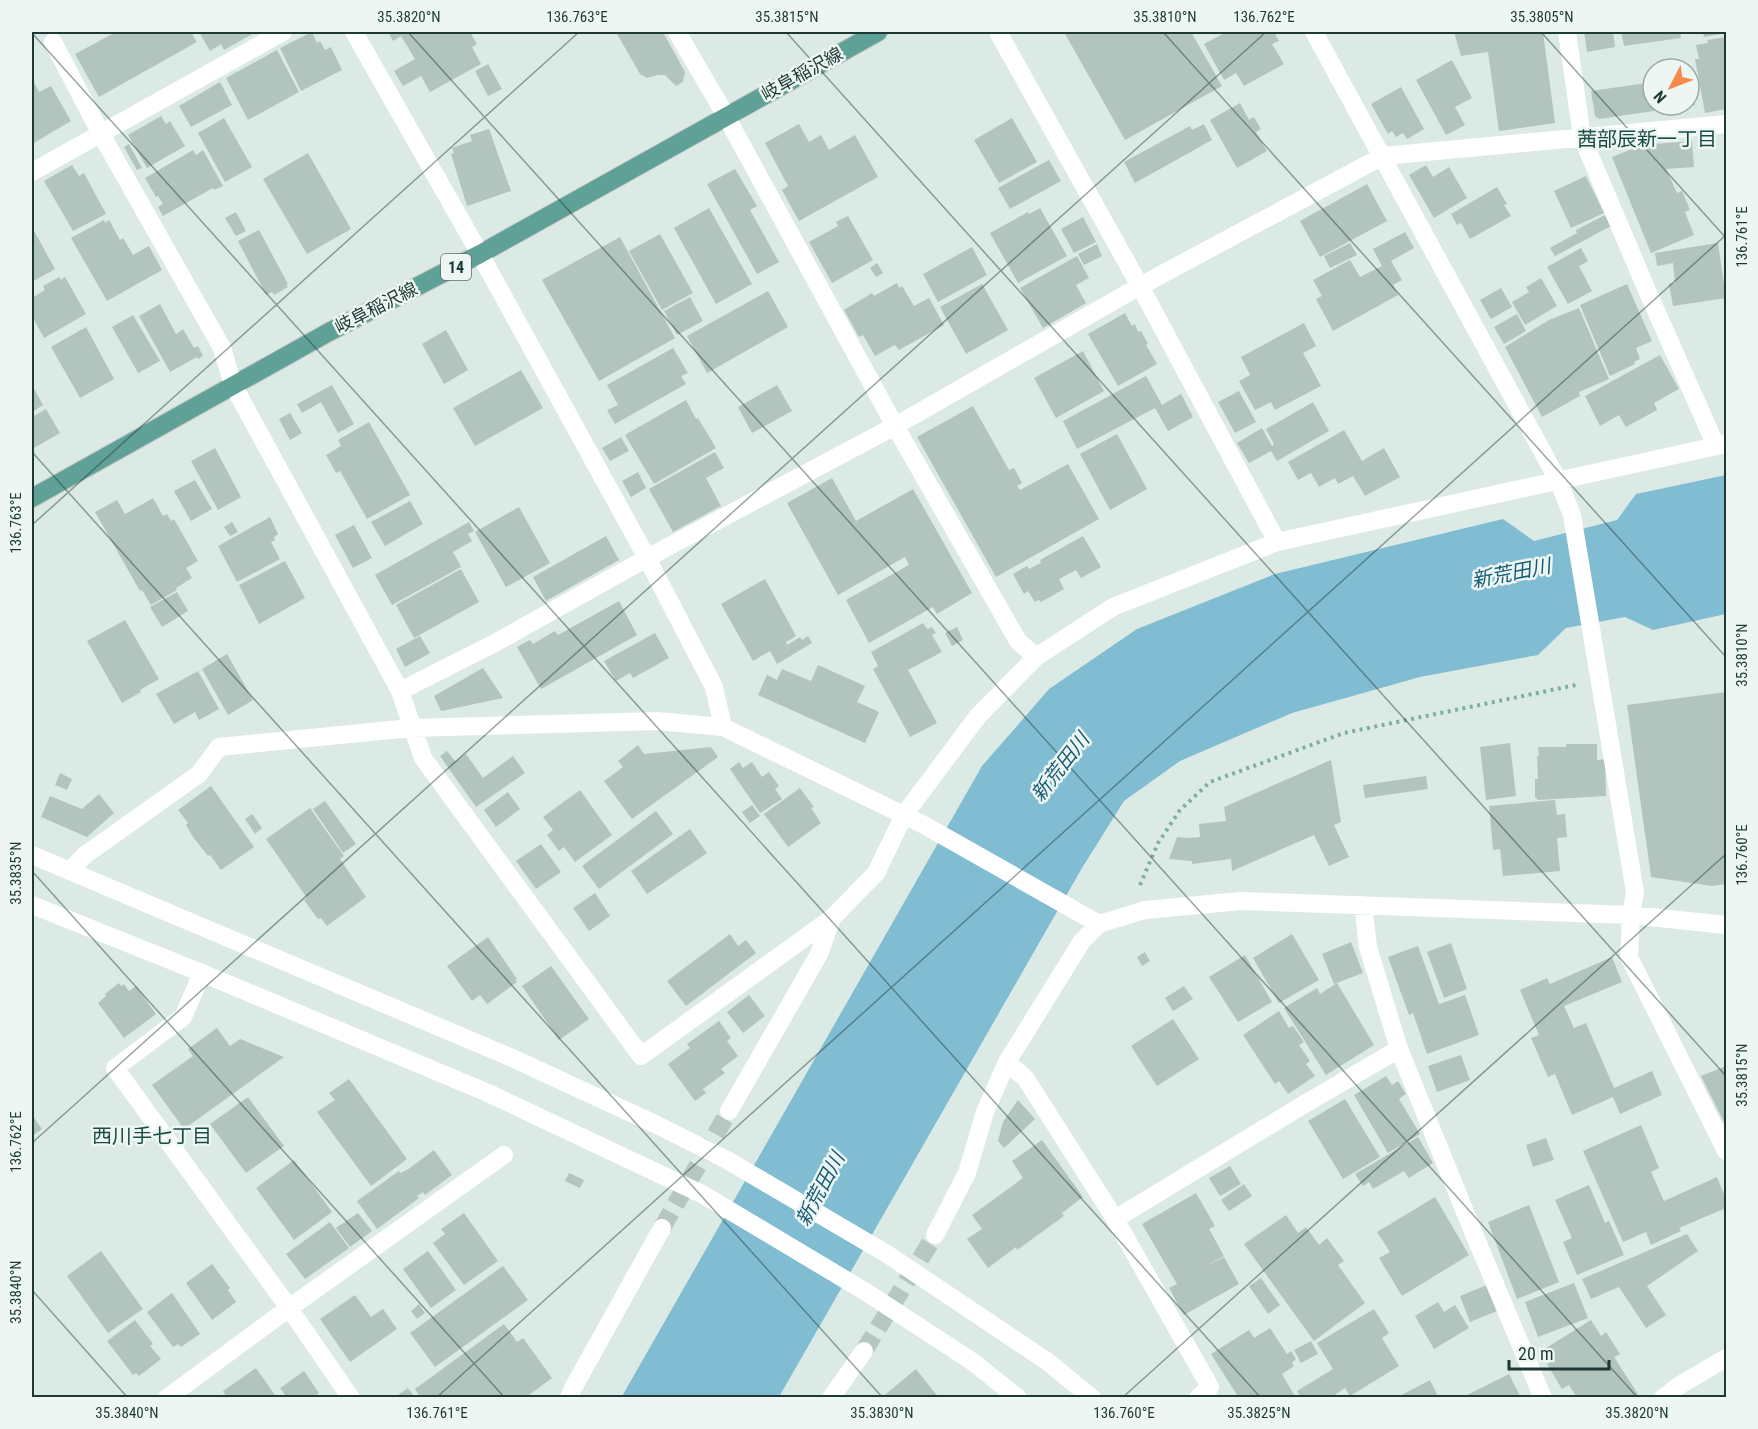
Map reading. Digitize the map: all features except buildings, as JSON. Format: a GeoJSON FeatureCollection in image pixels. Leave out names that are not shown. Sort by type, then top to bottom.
{"type":"FeatureCollection","features":[{"type":"Feature","properties":{"kind":"main road","name":"岐阜稲沢線"},"geometry":{"type":"LineString","coordinates":[[32,498],[329,332],[480,254],[878,32]]}},
{"type":"Feature","properties":{"kind":"street"},"geometry":{"type":"LineString","coordinates":[[32,172],[283,32]]}},
{"type":"Feature","properties":{"kind":"street"},"geometry":{"type":"LineString","coordinates":[[354,32],[480,254],[647,558],[714,687],[723,727]]}},
{"type":"Feature","properties":{"kind":"street"},"geometry":{"type":"LineString","coordinates":[[678,32],[895,426],[1018,641],[1036,657]]}},
{"type":"Feature","properties":{"kind":"street"},"geometry":{"type":"LineString","coordinates":[[998,32],[1140,286],[1277,542]]}},
{"type":"Feature","properties":{"kind":"street"},"geometry":{"type":"LineString","coordinates":[[1314,32],[1559,482],[1572,516],[1635,892],[1631,915],[1629,957],[1726,1151]]}},
{"type":"Feature","properties":{"kind":"street"},"geometry":{"type":"LineString","coordinates":[[53,42],[100,134],[222,348],[233,385],[400,691],[423,758],[641,1056],[832,918],[876,873],[903,815],[978,716],[1036,657],[1113,607],[1277,542],[1721,445],[1646,288],[1582,137],[1567,32]]}},
{"type":"Feature","properties":{"kind":"street"},"geometry":{"type":"LineString","coordinates":[[400,691],[493,644],[647,558],[895,426],[1140,286],[1383,156],[1726,124]]}},
{"type":"Feature","properties":{"kind":"street"},"geometry":{"type":"LineString","coordinates":[[70,871],[85,855],[199,774],[219,747],[411,728],[657,721],[723,727],[924,825],[1099,924]]}},
{"type":"Feature","properties":{"kind":"street"},"geometry":{"type":"LineString","coordinates":[[32,855],[510,1057],[727,1160],[887,1254],[1048,1362],[1092,1398]]}},
{"type":"Feature","properties":{"kind":"street"},"geometry":{"type":"LineString","coordinates":[[935,1235],[967,1173],[985,1112],[1007,1062],[1082,941],[1099,924],[1145,910],[1241,901],[1631,915],[1726,925]]}},
{"type":"Feature","properties":{"kind":"street"},"geometry":{"type":"LineString","coordinates":[[32,905],[202,973],[488,1093],[702,1194],[866,1292],[973,1362],[1018,1398]]}},
{"type":"Feature","properties":{"kind":"street"},"geometry":{"type":"LineString","coordinates":[[1363,905],[1368,947],[1399,1048],[1543,1398]]}},
{"type":"Feature","properties":{"kind":"street"},"geometry":{"type":"LineString","coordinates":[[729,1111],[819,954],[832,918]]}},
{"type":"Feature","properties":{"kind":"street"},"geometry":{"type":"LineString","coordinates":[[202,973],[183,1017],[115,1068],[290,1308],[351,1398]]}},
{"type":"Feature","properties":{"kind":"street"},"geometry":{"type":"LineString","coordinates":[[1115,1219],[1399,1048]]}},
{"type":"Feature","properties":{"kind":"street"},"geometry":{"type":"LineString","coordinates":[[1007,1062],[1026,1079],[1115,1219],[1210,1387],[1198,1398]]}},
{"type":"Feature","properties":{"kind":"street"},"geometry":{"type":"LineString","coordinates":[[167,1398],[504,1155]]}},
{"type":"Feature","properties":{"kind":"street"},"geometry":{"type":"LineString","coordinates":[[569,1398],[662,1228]]}},
{"type":"Feature","properties":{"kind":"street"},"geometry":{"type":"LineString","coordinates":[[831,1398],[864,1351]]}},
{"type":"Feature","properties":{"kind":"street"},"geometry":{"type":"LineString","coordinates":[[1664,1398],[1680,1385],[1726,1358]]}},
{"type":"Feature","properties":{"kind":"path"},"geometry":{"type":"LineString","coordinates":[[1125,916],[1158,843],[1180,810],[1210,782],[1344,733],[1600,680]]}},
{"type":"Feature","properties":{"kind":"water","name":"新荒田川"},"geometry":{"type":"Polygon","coordinates":[[[1726,475],[1726,614],[1653,630],[1625,617],[1566,628],[1538,655],[1420,677],[1292,713],[1180,761],[1124,801],[1082,868],[779,1397],[621,1398],[982,766],[1049,689],[1137,629],[1275,574],[1503,519],[1534,541],[1617,520],[1636,494],[1726,475]]]}},
{"type":"Feature","properties":{"kind":"tunnel"},"geometry":{"type":"LineString","coordinates":[[662,1228],[729,1111]]}},
{"type":"Feature","properties":{"kind":"tunnel"},"geometry":{"type":"LineString","coordinates":[[864,1351],[935,1235]]}},
{"type":"Feature","properties":{"kind":"district","name":"茜部辰新一丁目"},"geometry":{"type":"Point","coordinates":[1647,139]}},
{"type":"Feature","properties":{"kind":"district","name":"西川手七丁目"},"geometry":{"type":"Point","coordinates":[152,1136]}}]}
